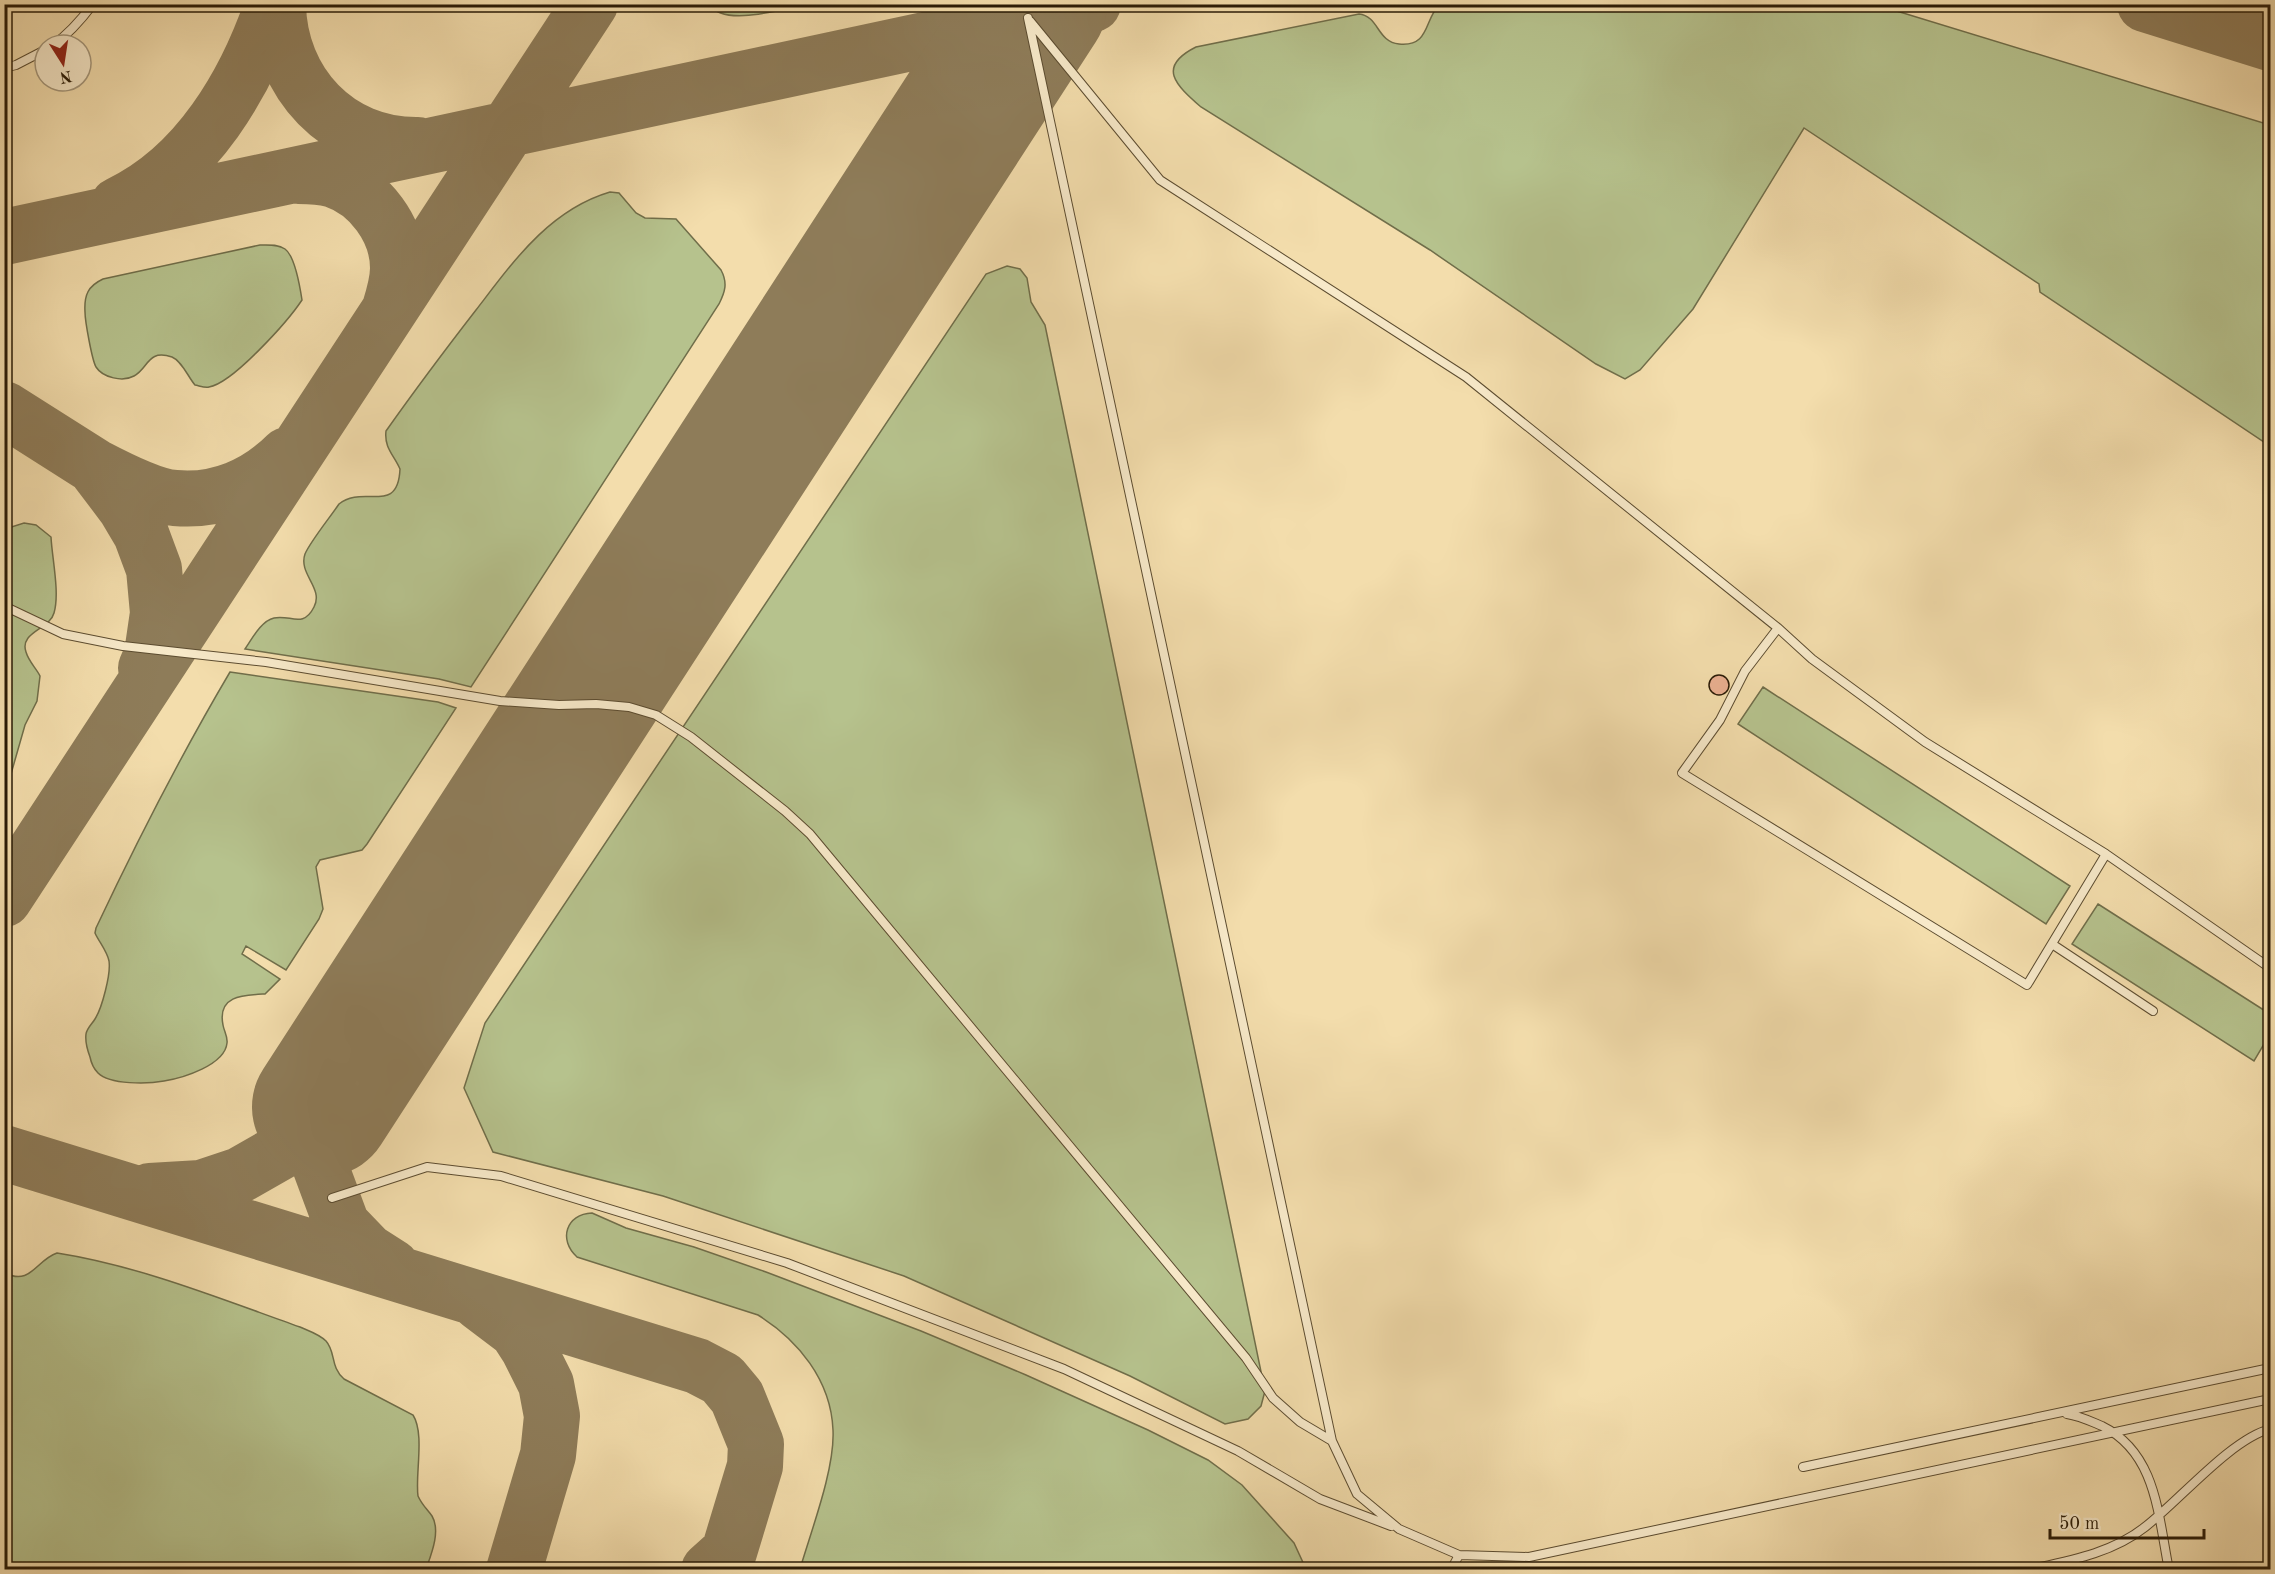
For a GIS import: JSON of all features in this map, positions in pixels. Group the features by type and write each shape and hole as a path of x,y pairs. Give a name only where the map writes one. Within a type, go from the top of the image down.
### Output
{"lane":[{"path":"68,33 93,4"},
{"path":"1399,1529 1357,1494 1332,1441 1028,18 1160,180 1466,377 1779,628 1812,659 1925,742 2106,854 2271,969"},
{"path":"4,68 33,56"},
{"path":"4,606 63,634 123,646 266,662 500,701 559,705 596,704 629,708 656,716 691,736 785,811 810,834 1246,1358 1273,1398 1300,1422 1332,1441"},
{"path":"1779,628 1745,671 1720,720 1682,773 2027,985 2106,854"},
{"path":"2052,944 2153,1011"},
{"path":"332,1198 427,1167 501,1176 787,1263 1064,1369 1238,1451 1320,1499 1459,1555 1529,1557 2271,1399"},
{"path":"1803,1467 2271,1368"},
{"path":"2058,1413 2077,1415 2115,1433 2134,1449 2147,1470 2169,1569"},
{"path":"2026,1569 2092,1555 2116,1546 2144,1528 2234,1449 2262,1431 2271,1429"},
{"path":"1451,1569 1459,1555"}],"green space":[{"path":"710,5 805,5 769,13 740,16 717,11"},
{"path":"1439,5 1877,5 2270,125 2270,446 2040,292 2039,284 1804,128 1693,309 1640,370 1625,379 1596,364 1430,250 1201,107 1178,84 1173,69 1184,54 1196,47 1359,14 1371,19 1386,39 1399,44 1409,44 1421,37"},
{"path":"610,192 619,193 636,213 645,218 676,219 721,270 725,283 724,291 719,304 471,687 439,679 245,649 257,631 269,620 280,617 301,619 310,614 314,607 316,594 305,568 305,554 339,504 348,499 378,497 393,491 398,483 400,469 388,447 386,431 504,274 534,240 569,211 588,200"},
{"path":"260,245 279,246 289,253 302,300 273,336 232,375 209,387 195,385 176,359 164,355 153,357 139,373 129,378 119,379 99,371 93,357 86,323 85,301 90,288 103,279"},
{"path":"1007,266 1020,269 1027,278 1031,302 1045,325 1265,1391 1261,1406 1248,1419 1225,1424 1130,1376 904,1276 663,1196 493,1152 464,1088 485,1023 986,274"},
{"path":"24,523 36,525 51,537 56,605 51,618 31,635 25,645 27,656 40,676 37,701 25,725 9,781 5,787 5,529"},
{"path":"230,672 438,702 456,708 362,850 320,860 316,867 323,909 286,970 246,946 242,954 280,979 265,994 241,996 228,1002 222,1015 227,1043 219,1058 202,1069 172,1079 139,1083 111,1080 95,1069 86,1043 88,1028 100,1007 109,974 108,957 95,933 96,928 160,798"},
{"path":"1763,687 2070,886 2046,924 1738,724"},
{"path":"2098,904 2270,1014 2270,1034 2254,1061 2072,944"},
{"path":"592,1213 626,1228 694,1247 766,1272 921,1331 1148,1430 1208,1460 1242,1485 1294,1543 1306,1569 800,1569 816,1519 833,1446 831,1412 819,1378 799,1349 773,1325 758,1315 577,1257 568,1243 568,1229 576,1218"},
{"path":"57,1253 150,1275 314,1333 329,1345 337,1370 344,1379 413,1415 417,1423 419,1443 418,1496 432,1516 436,1529 426,1569 5,1569 5,1273 14,1276 27,1274"}],"building":[{"path":"1719,675 1726,678 1729,685 1726,692 1719,695 1712,692 1709,685 1712,678"}],"taxiway":[{"path":"118,205 146,189 172,169 215,121 249,64 273,4"},
{"path":"278,4 281,33 289,60 302,84 318,104 339,122 363,134 389,142 418,145"},
{"path":"4,899 590,4"},
{"path":"4,237 1093,4"},
{"path":"2145,4 2270,43"},
{"path":"298,176 325,178 347,186 359,193 379,214 393,240 397,254 397,278 390,308"},
{"path":"4,409 94,466 125,507 141,534 154,569 158,613 152,654 146,668"},
{"path":"94,466 155,494 191,499 221,494 250,483 287,455"},
{"path":"322,1107 317,1136 319,1163 342,1225 367,1251 392,1267"},
{"path":"150,1191 201,1188 240,1175 284,1150 322,1107"},
{"path":"4,1153 697,1366 722,1379 737,1397 756,1444 755,1466 729,1552 709,1570"},
{"path":"480,1303 517,1331 528,1348 546,1384 552,1416 548,1455 514,1570"}],"runway":[{"path":"322,1107 1037,4"}]}
